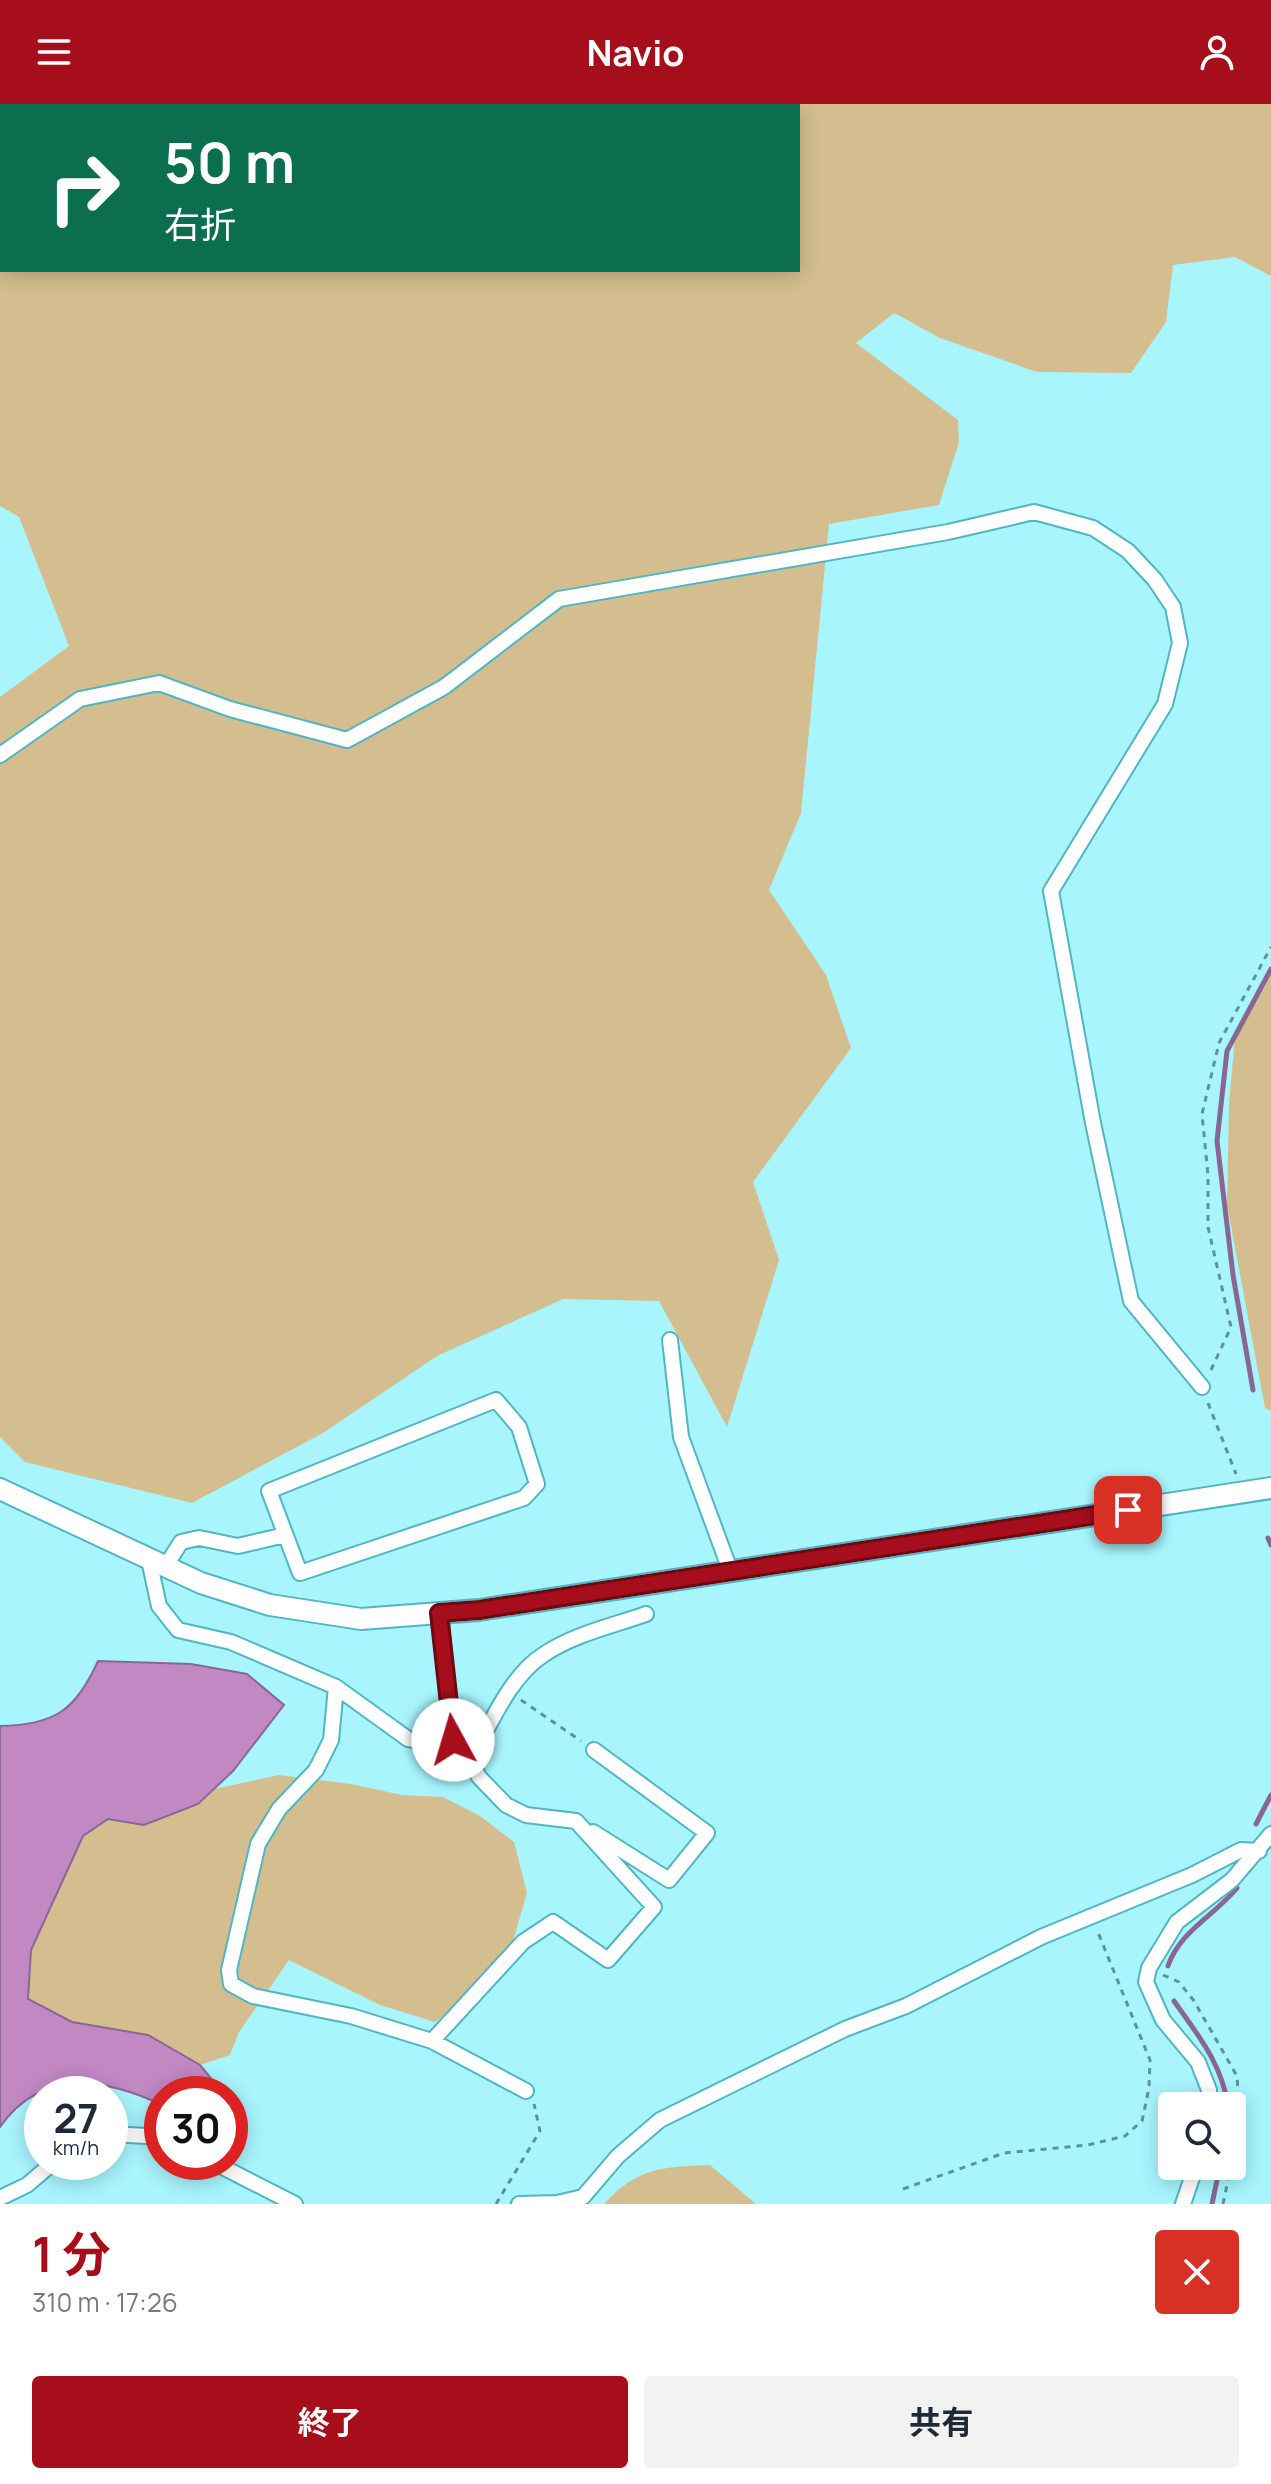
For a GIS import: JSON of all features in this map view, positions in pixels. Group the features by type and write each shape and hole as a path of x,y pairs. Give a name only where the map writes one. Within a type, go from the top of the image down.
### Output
{"street":[{"path":"0,755 80,699 159,683 230,709 347,740 444,687 559,599 948,532 1034,512 1093,528 1128,551 1155,580 1173,607 1180,643 1165,704 1051,891 1093,1123 1131,1301 1202,1387"},
{"path":"670,1340 681,1437 730,1570"},
{"path":"496,1400 519,1427 537,1484 524,1498 300,1573 285,1535 269,1491 496,1400"},
{"path":"0,1489 157,1564 270,1605 361,1619 479,1610 1271,1488"},
{"path":"157,1564 181,1542 199,1538 238,1546 285,1535"},
{"path":"157,1564 159,1606 178,1630 231,1642 336,1687 408,1739 432,1744 453,1740"},
{"path":"439,1613 453,1740 470,1760 479,1777 506,1805 526,1815 576,1821 669,1880 707,1833 594,1750"},
{"path":"470,1760 509,1693 540,1656 569,1640 646,1614"},
{"path":"336,1687 331,1740 316,1770 279,1809 258,1844 229,1970 231,1984 253,1996 351,2016 432,2041 526,2091"},
{"path":"432,2041 523,1942 553,1922 608,1960 654,1907 576,1821"},
{"path":"1209,2092 1198,2062 1163,2020 1146,1982 1149,1968 1177,1922 1232,1880 1271,1834"},
{"path":"519,2204 557,2203 583,2197 618,2156 660,2120 1090,1916 1192,1875 1241,1850 1259,1851"},
{"path":"0,2198 33,2180"},
{"path":"248,2180 295,2204"},
{"path":"1183,2204 1191,2180"}],"path":[{"path":"1243,1492 1202,1387 1231,1327 1208,1227 1208,1175 1202,1114 1219,1043 1271,947"},
{"path":"509,1693 594,1750"},
{"path":"903,2189 1004,2153 1088,2145 1125,2136 1142,2121 1149,2088 1150,2060 1090,1916"},
{"path":"496,2204 540,2131 536,2106 526,2091"},
{"path":"1223,2204 1228,2180"}],"shaded area":[{"path":"800,104 1271,104 1271,276 1235,257 1173,265 1166,322 1131,373 1037,372 940,338 894,313 856,343 958,420 959,442 939,505 829,524 801,813 769,890 826,975 851,1048 753,1182 779,1260 727,1427 659,1301 563,1299 437,1356 323,1433 192,1503 25,1462 0,1437 0,697 69,646 19,517 0,506 0,272 800,272"},
{"path":"1271,966 1271,1411 1265,1408 1227,1205 1229,1103 1235,1037"},
{"path":"98,1661 191,1664 247,1674 284,1705 233,1771 198,1804 144,1825 108,1819 83,1836 31,1950 28,1999 72,2022 148,2035 200,2065 209,2076 144,2076 144,2098 128,2092 128,2076 24,2076 24,2103 0,2127 0,1726 35,1722 61,1712 72,1703"},
{"path":"279,1775 351,1784 402,1795 443,1797 480,1816 514,1842 527,1893 513,1941 486,1986 435,2022 380,2005 289,1960 239,2032 230,2055 200,2065 148,2035 72,2022 28,1999 31,1951 83,1836 108,1819 144,1825 198,1804 214,1789"},
{"path":"710,2165 756,2204 604,2204 628,2183 652,2171"}],"waterway":[{"path":"1253,1390 1233,1275 1217,1141 1227,1051 1271,969"},
{"path":"1268,1538 1271,1545"},
{"path":"1256,1824 1271,1795"},
{"path":"1168,1966 1189,1933 1237,1888"},
{"path":"1174,2001 1215,2063 1225,2092"},
{"path":"1212,2204 1217,2180"}],"route":[{"path":"453,1740 439,1613 479,1610 1128,1510"}]}
